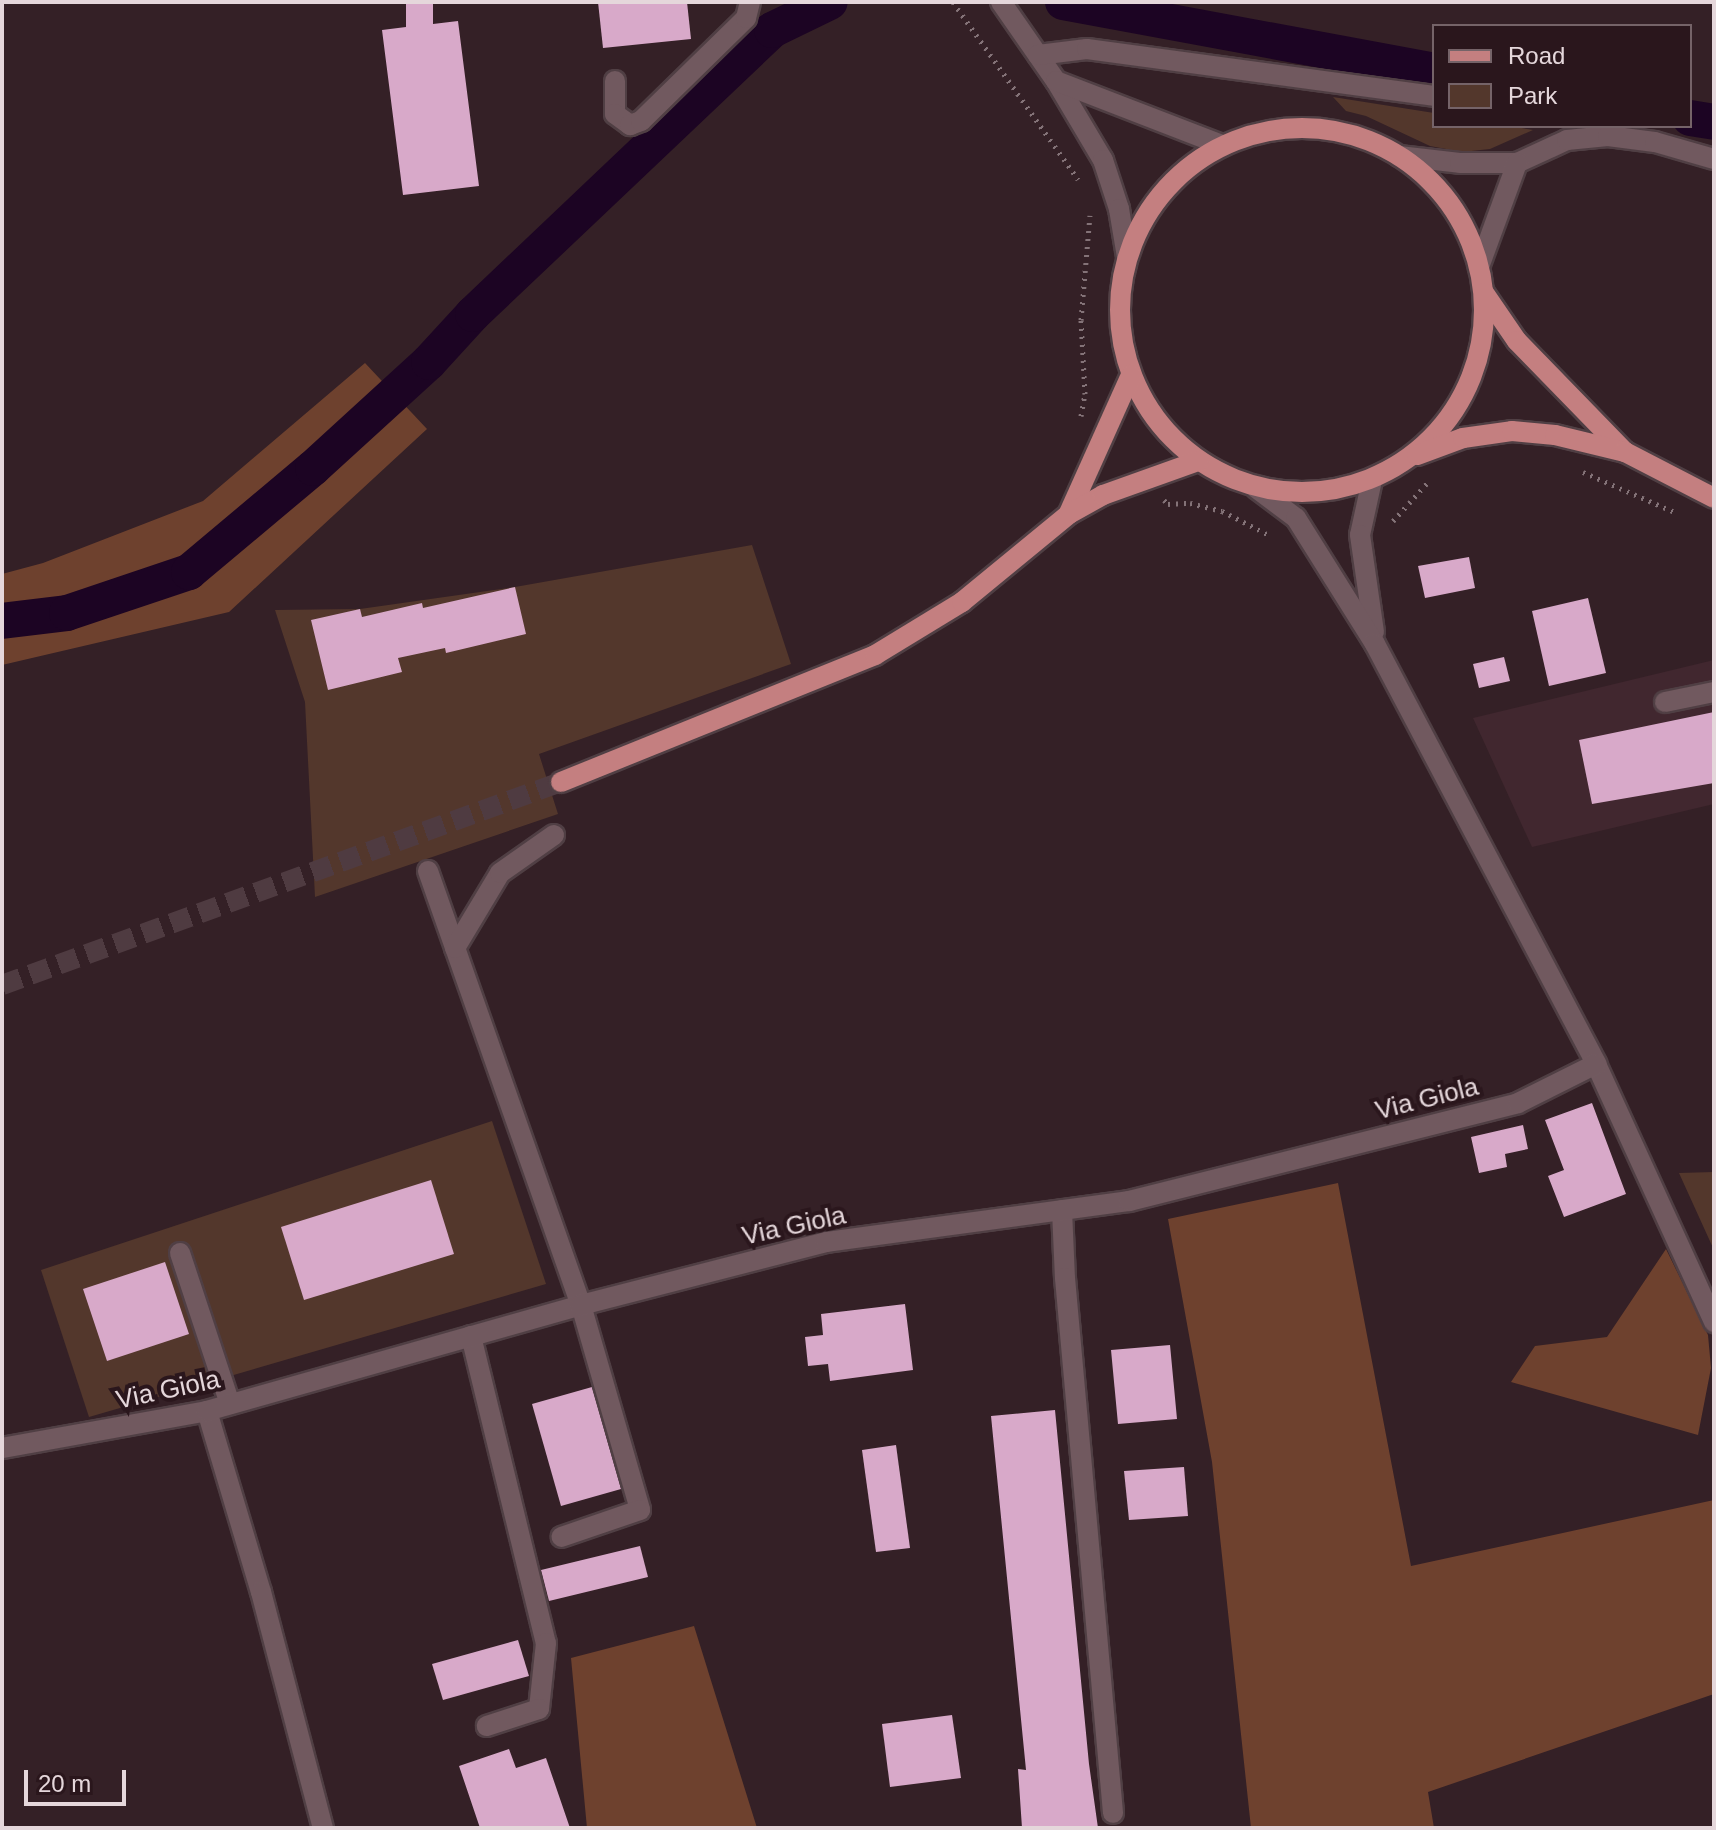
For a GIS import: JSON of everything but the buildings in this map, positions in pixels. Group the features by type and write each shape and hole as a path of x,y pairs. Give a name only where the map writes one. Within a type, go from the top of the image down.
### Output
{"main road":[{"path":"1410,458 1453,413 1479,356 1484,293 1479,267 1462,223 1435,186 1399,156 1357,136 1312,128 1266,131 1222,145 1181,173 1156,202 1127,257 1119,296 1121,336 1131,375 1158,423 1198,461 1256,488 1315,493 1372,480 1410,458 1463,438 1512,431 1555,435 1625,452 1714,498"},
{"path":"1484,293 1517,341 1625,452"},
{"path":"1069,514 1131,375"},
{"path":"561,782 875,655 962,602 1069,514 1103,495 1198,461"}],"street":[{"path":"615,81 615,114 630,125 641,121 746,18 750,2"},
{"path":"1001,2 1056,81 1103,160 1119,209 1127,257"},
{"path":"1038,55 1087,49 1432,96"},
{"path":"1056,81 1222,145"},
{"path":"1590,128 1608,136"},
{"path":"1399,156 1460,163 1517,163 1567,140 1608,136 1655,142 1714,159"},
{"path":"1479,267 1517,163"},
{"path":"1372,480 1360,535 1375,644"},
{"path":"1256,488 1296,518 1375,644 1596,1064 1704,1278 1714,1322"},
{"path":"1665,702 1714,692"},
{"path":"455,948 500,873 554,835"},
{"path":"428,871 581,1305 640,1510 561,1537"},
{"name":"Via Giola","path":"2,1448 207,1411 581,1305 826,1242 1129,1201 1518,1103 1596,1064"},
{"path":"1062,1210 1065,1278 1113,1813"},
{"path":"180,1253 230,1404"},
{"path":"471,1336 546,1643 539,1709 487,1726"},
{"path":"207,1411 261,1592 323,1828"}],"path":[{"path":"953,2 1080,181"},
{"path":"1087,206 1091,218 1081,320 1085,394 1081,416 1087,421"},
{"path":"1571,469 1686,517"},
{"path":"1388,528 1414,494 1433,478"},
{"path":"1168,504 1190,503 1222,511 1271,537"}],"shaded area":[{"path":"365,363 427,429 229,612 2,665 2,574 43,563 203,501"},
{"path":"1714,660 1714,804 1532,847 1473,718"},
{"path":"1338,1183 1411,1566 1714,1500 1714,1694 1428,1792 1434,1828 1251,1828 1212,1462 1168,1219"},
{"path":"1666,1249 1708,1335 1711,1368 1698,1435 1511,1382 1535,1346 1607,1337"},
{"path":"694,1626 757,1828 587,1828 571,1658"}],"green space":[{"path":"1333,97 1432,113 1432,128 1533,130 1490,149 1462,152 1430,146 1366,116 1346,111"},
{"path":"752,545 791,664 539,754 558,814 315,897 305,702 275,610 360,609 515,587"},
{"path":"492,1121 546,1284 89,1417 41,1270"},
{"path":"1714,1172 1714,1250 1679,1173"}],"waterway":[{"path":"2,621 67,613 189,572 313,468 429,362 473,314 772,30 830,2"},
{"path":"1063,2 1432,71"},
{"path":"1692,118 1714,122"}],"tunnel":[{"path":"2,985 561,782"}]}
